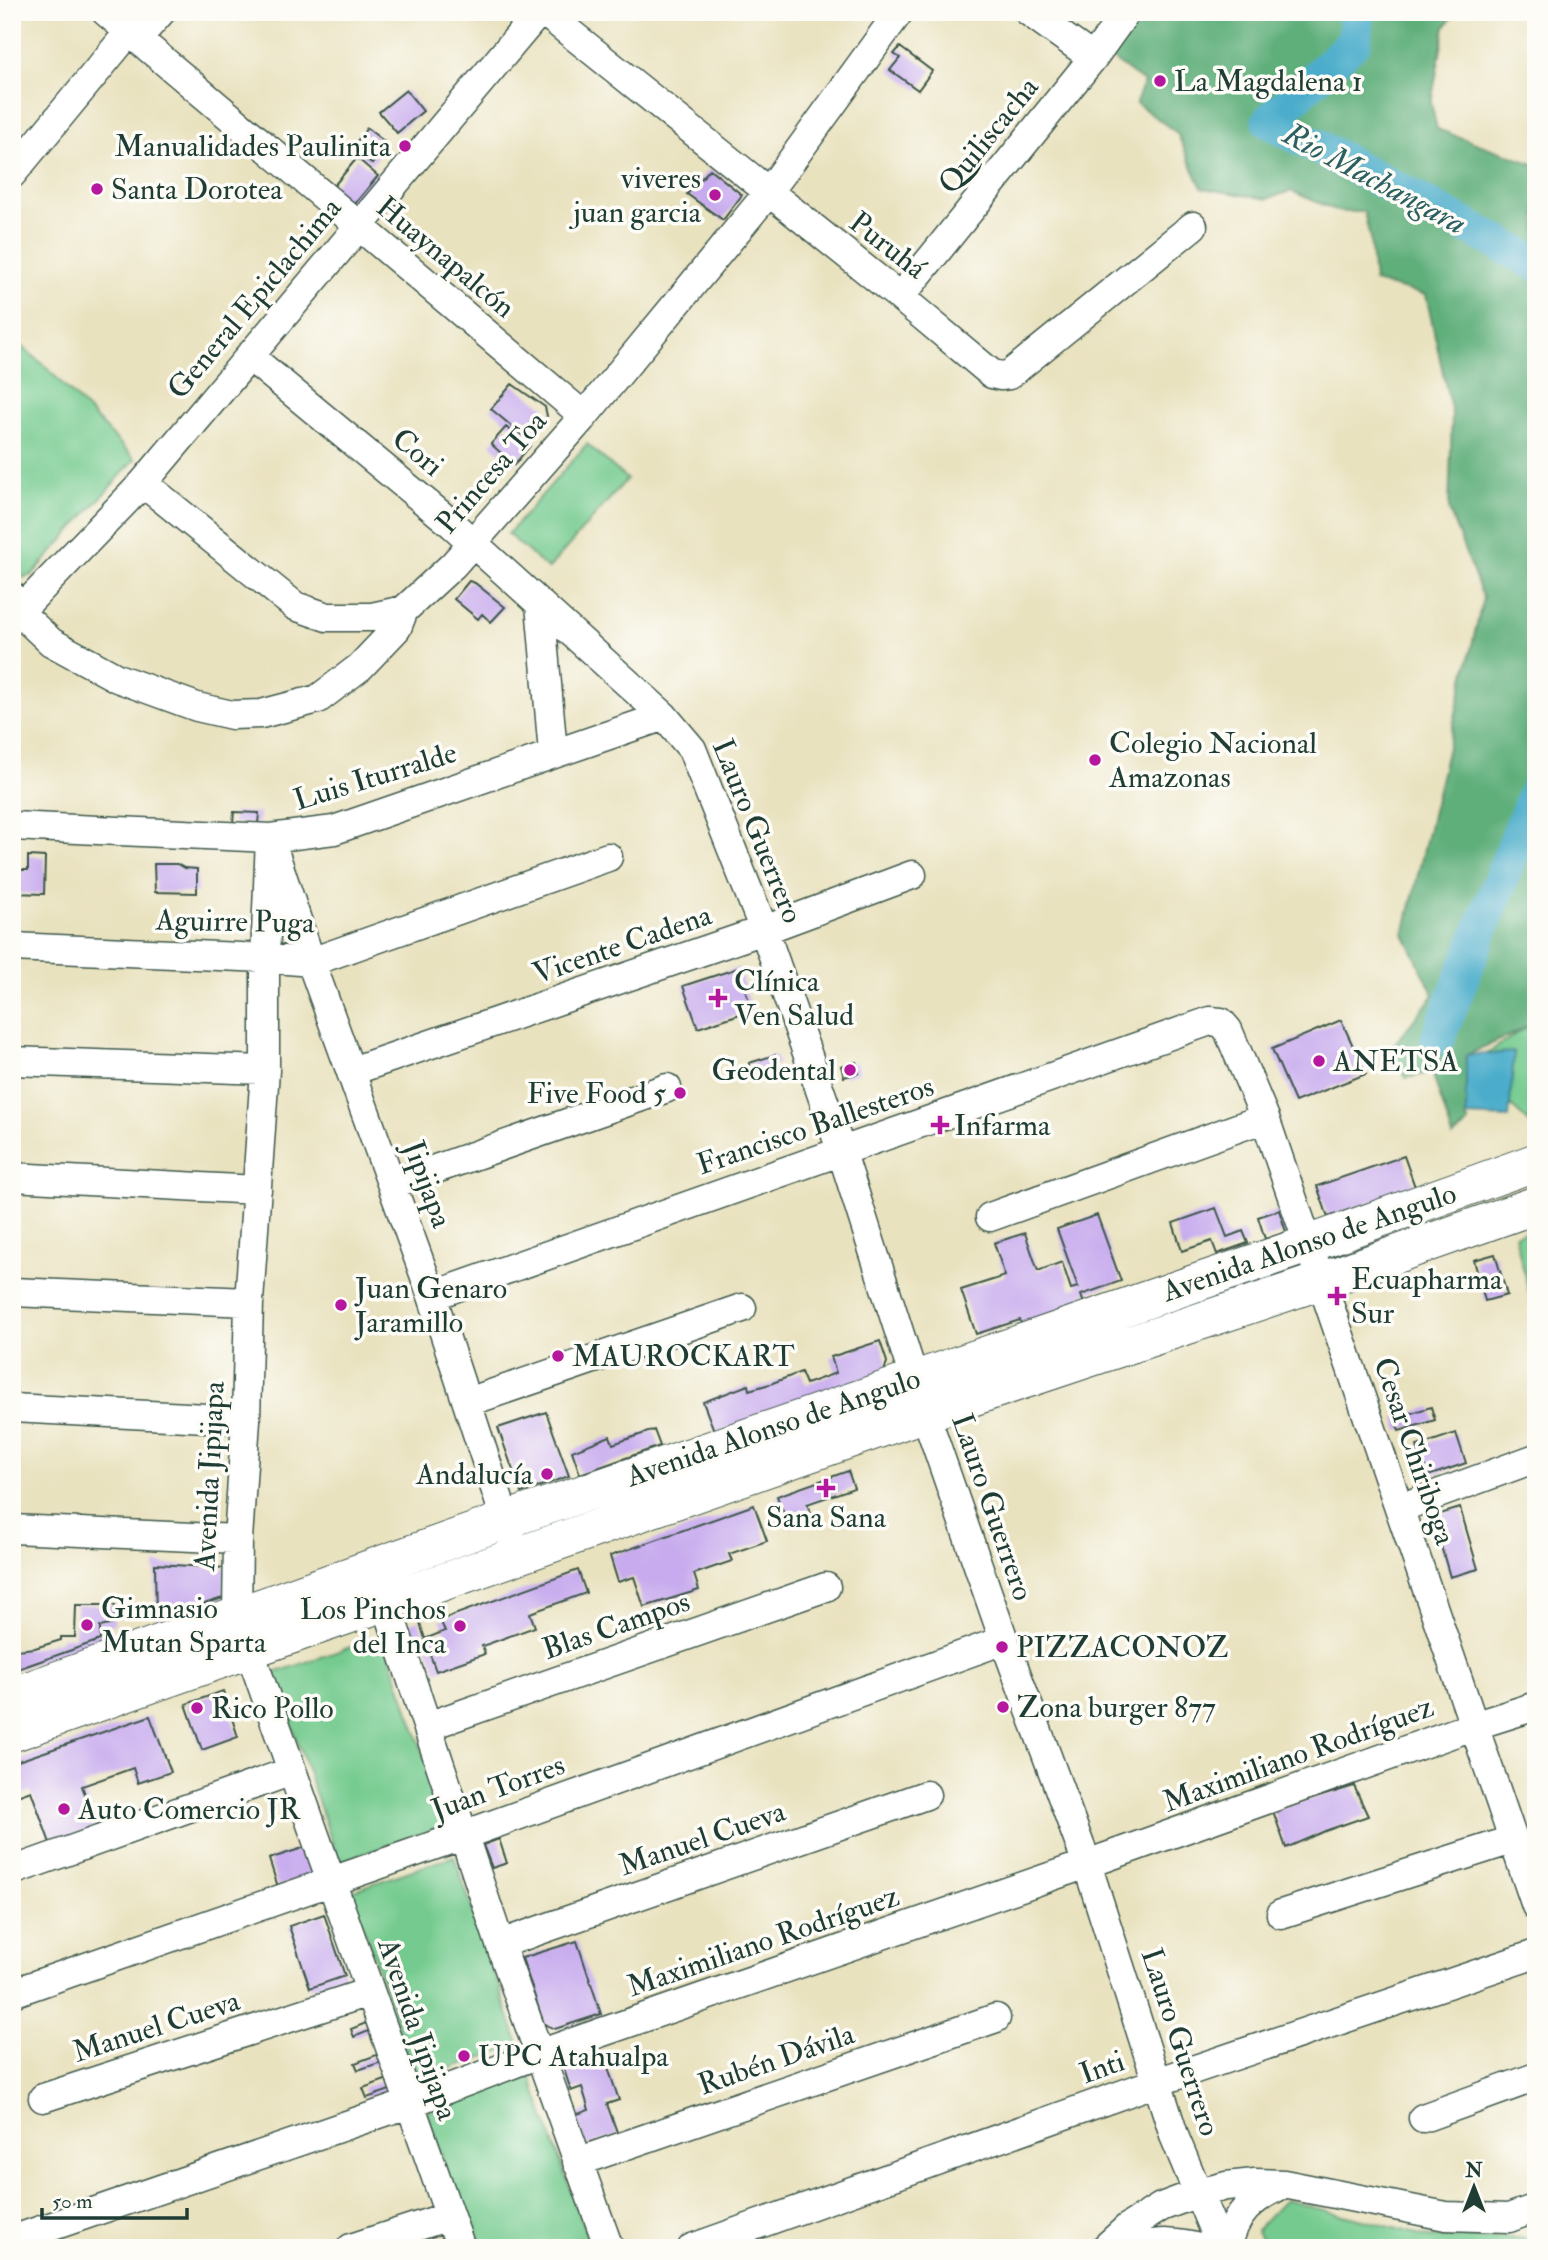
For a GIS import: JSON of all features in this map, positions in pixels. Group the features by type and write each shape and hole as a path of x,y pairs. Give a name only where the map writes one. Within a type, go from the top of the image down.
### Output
{"main road":[{"name":"Avenida Alonso de Angulo","path":"12,1696 506,1520 1309,1244 1536,1162"},
{"name":"Avenida Alonso de Angulo","path":"12,1733 925,1413 1321,1281 1520,1211"}],"street":[{"name":"Huaynapalcón","path":"106,12 584,416"},
{"path":"12,174 133,36 161,12"},
{"name":"General Epiclachima","path":"15,609 143,482 539,12"},
{"name":"Puruhá","path":"544,12 901,297 992,374 1009,374 1193,226"},
{"name":"Princesa Toa","path":"15,609 51,642 117,678 197,707 232,715 261,714 318,699 360,667 397,628 404,610 453,565 584,416 768,193 899,12"},
{"path":"1029,12 1093,58"},
{"name":"Quiliscacha","path":"901,297 1093,58 1126,12"},
{"name":"Cori","path":"249,356 473,542 664,716"},
{"path":"143,482 295,606 327,617 372,617 404,610"},
{"path":"540,604 553,753"},
{"name":"Luis Iturralde","path":"12,827 270,838 334,830 664,716"},
{"name":"Lauro Guerrero","path":"664,716 692,749 764,930 841,1150 925,1413 1004,1640 1087,1864 1175,2137 1221,2248"},
{"name":"Avenida Jipijapa","path":"270,838 265,958 265,1070 249,1302 237,1615 461,2248"},
{"name":"Jipijapa","path":"270,838 311,962 432,1296 517,1555"},
{"name":"Aguirre Puga","path":"12,947 311,962 608,857"},
{"name":"Vicente Cadena","path":"352,1072 764,930 912,875"},
{"name":"Francisco Ballesteros","path":"432,1296 1210,1021 1221,1022"},
{"name":"Cesar Chiriboga","path":"1221,1022 1228,1030 1265,1118 1536,1906"},
{"path":"12,1061 265,1070"},
{"path":"393,1184 667,1088"},
{"path":"990,1217 1265,1118"},
{"path":"12,1177 257,1190"},
{"path":"12,1292 249,1302"},
{"path":"468,1402 742,1308"},
{"path":"12,1408 246,1420"},
{"path":"1400,1508 1536,1458"},
{"path":"12,1529 238,1539"},
{"name":"Blas Campos","path":"428,1726 826,1587"},
{"path":"385,1601 500,1944 609,2248"},
{"name":"Juan Torres","path":"12,1993 464,1835 1004,1640"},
{"name":"Maximiliano Rodríguez","path":"12,2240 408,2104 539,2054 1536,1706"},
{"path":"12,1871 292,1771"},
{"name":"Manuel Cueva","path":"500,1944 926,1795"},
{"path":"1282,1914 1512,1840"},
{"name":"Inti","path":"692,2248 1157,2082 1536,1954"},
{"name":"Manuel Cueva","path":"43,2098 369,1993"},
{"name":"Rubén Dávila","path":"577,2162 996,2018"},
{"path":"1423,2118 1536,2077"},
{"path":"1105,2248 1127,2228 1161,2207 1198,2193 1255,2183 1284,2184 1446,2216 1509,2218 1536,2208"},
{"path":"1228,2248 1230,2235 1242,2213 1260,2195 1284,2184"},
{"path":"351,2248 449,2216"},
{"path":"1136,2248 1153,2243 1176,2242 1199,2248"}],"green space":[{"path":"1138,12 1456,12 1445,27 1431,103 1437,129 1536,165 1536,1021 1467,1055 1466,1116 1469,1123 1453,1137 1432,1072 1406,1078 1390,1049 1434,995 1404,934 1483,598 1449,510 1452,414 1426,295 1374,282 1370,238 1364,212 1340,212 1291,191 1267,199 1202,188 1177,133 1136,103 1144,82 1108,56"},
{"path":"12,338 46,367 135,459 32,575 21,578 12,570"},
{"path":"587,444 627,479 548,569 508,534"},
{"path":"1536,1021 1536,1129 1468,1066"},
{"path":"1536,1228 1536,1322 1515,1235"},
{"path":"383,1636 448,1825 339,1862 274,1673"},
{"path":"454,1856 519,2045 416,2080 351,1891"},
{"path":"530,2075 591,2248 474,2248 426,2111"},
{"path":"1285,2200 1433,2238 1536,2236 1536,2248 1268,2248 1256,2230"}],"water":[{"path":"1514,1052 1509,1118 1466,1116 1466,1055"}],"building":[{"path":"900,47 932,71 918,90 890,70 900,58 894,54"},
{"path":"406,90 423,111 397,133 379,112"},
{"path":"367,128 387,144 372,164 351,149"},
{"path":"357,158 378,176 353,206 332,188"},
{"name":"viveres juan garcia","path":"710,169 742,195 723,220 687,194"},
{"path":"512,384 545,407 547,416 528,440 491,409"},
{"path":"506,427 530,446 514,465 491,444"},
{"path":"469,581 505,607 491,622 482,614 478,619 454,599"},
{"path":"234,812 259,813 258,824 233,823"},
{"path":"28,856 45,857 44,894 12,893 12,870 28,870"},
{"path":"154,864 177,864 184,868 197,869 197,893 155,892"},
{"name":"Clínica Ven Salud","path":"738,968 752,1010 698,1028 683,986"},
{"name":"ANETSA","path":"1341,1020 1366,1074 1295,1102 1272,1049"},
{"path":"775,1055 778,1064 752,1073 749,1063"},
{"name":"Geodental","path":"856,1062 859,1073 844,1077 841,1066"},
{"path":"1404,1156 1415,1187 1328,1217 1317,1186"},
{"path":"1216,1208 1227,1237 1243,1231 1248,1243 1217,1254 1212,1241 1182,1251 1173,1223"},
{"path":"1279,1210 1286,1232 1265,1239 1258,1217"},
{"path":"1097,1215 1121,1281 1081,1295 1084,1304 1022,1326 1020,1320 976,1334 961,1290 1005,1276 994,1243 1025,1233 1038,1271 1062,1262 1071,1289 1078,1287 1057,1229"},
{"path":"1495,1254 1507,1295 1485,1301 1474,1260"},
{"path":"880,1341 887,1362 884,1372 715,1433 703,1402 748,1385 749,1390 801,1372 806,1384 836,1373 831,1357"},
{"path":"1431,1407 1435,1420 1399,1431 1395,1418"},
{"path":"546,1412 569,1476 521,1493 498,1428"},
{"path":"654,1430 660,1446 580,1474 572,1451 610,1436 613,1444"},
{"path":"1456,1433 1466,1463 1428,1476 1417,1446"},
{"path":"848,1471 854,1488 807,1504 813,1519 789,1527 777,1496"},
{"path":"754,1505 767,1541 729,1554 732,1561 694,1574 699,1590 644,1607 634,1577 618,1582 610,1556"},
{"path":"1460,1508 1478,1569 1450,1577 1434,1522 1437,1515"},
{"path":"155,1564 226,1568 223,1598 156,1619"},
{"path":"578,1570 586,1593 530,1613 535,1627 482,1646 485,1654 436,1671 425,1641 413,1645 406,1624 419,1620 425,1639 445,1631 440,1620"},
{"path":"76,1605 115,1605 114,1624 100,1627 100,1640 12,1671 12,1653 17,1653 16,1650 35,1648 61,1640 61,1637 75,1637"},
{"path":"223,1691 238,1737 202,1750 186,1704"},
{"path":"150,1716 171,1772 138,1783 133,1768 82,1786 97,1827 50,1843 31,1791 17,1796 12,1785 12,1763"},
{"path":"1354,1786 1368,1816 1286,1848 1273,1811"},
{"path":"499,1839 507,1863 492,1868 483,1845"},
{"path":"309,1846 318,1874 278,1887 269,1859"},
{"path":"324,1914 345,1976 310,1988 289,1926"},
{"path":"577,1941 601,2014 555,2029 544,2024 522,1958"},
{"path":"366,2023 369,2031 354,2037 351,2029"},
{"path":"379,2054 382,2062 358,2070 355,2063"},
{"path":"593,2056 596,2065 606,2062 619,2100 607,2104 618,2135 586,2146 575,2115 589,2110 582,2087 571,2091 563,2066"},
{"path":"388,2079 390,2090 367,2098 363,2088"}],"waterway":[{"name":"Rio Machangara","path":"1357,12 1354,42 1269,121 1536,263"},
{"name":"Rio Machangara","path":"1438,1038 1536,791"}],"place":[{"name":"La Magdalena 1","path":"1160,81"},
{"name":"Manualidades Paulinita","path":"405,146"},
{"name":"Santa Dorotea","path":"97,189"},
{"name":"viveres juan garcia","path":"715,195"},
{"name":"Colegio Nacional Amazonas","path":"1095,760"},
{"name":"Clínica Ven Salud","path":"718,998"},
{"name":"ANETSA","path":"1319,1061"},
{"name":"Geodental","path":"850,1070"},
{"name":"Five Food 5","path":"680,1093"},
{"name":"Infarma","path":"940,1125"},
{"name":"Ecuapharma Sur","path":"1337,1296"},
{"name":"Juan Genaro Jaramillo","path":"341,1305"},
{"name":"MAUROCKART","path":"558,1356"},
{"name":"Andalucía","path":"547,1474"},
{"name":"Sana Sana","path":"826,1488"},
{"name":"Gimnasio Mutan Sparta","path":"87,1625"},
{"name":"Los Pinchos del Inca","path":"460,1626"},
{"name":"PIZZACONOZ","path":"1002,1647"},
{"name":"Zona burger 877","path":"1003,1707"},
{"name":"Rico Pollo","path":"197,1708"},
{"name":"Auto Comercio JR","path":"64,1809"},
{"name":"UPC Atahualpa","path":"464,2056"}]}
